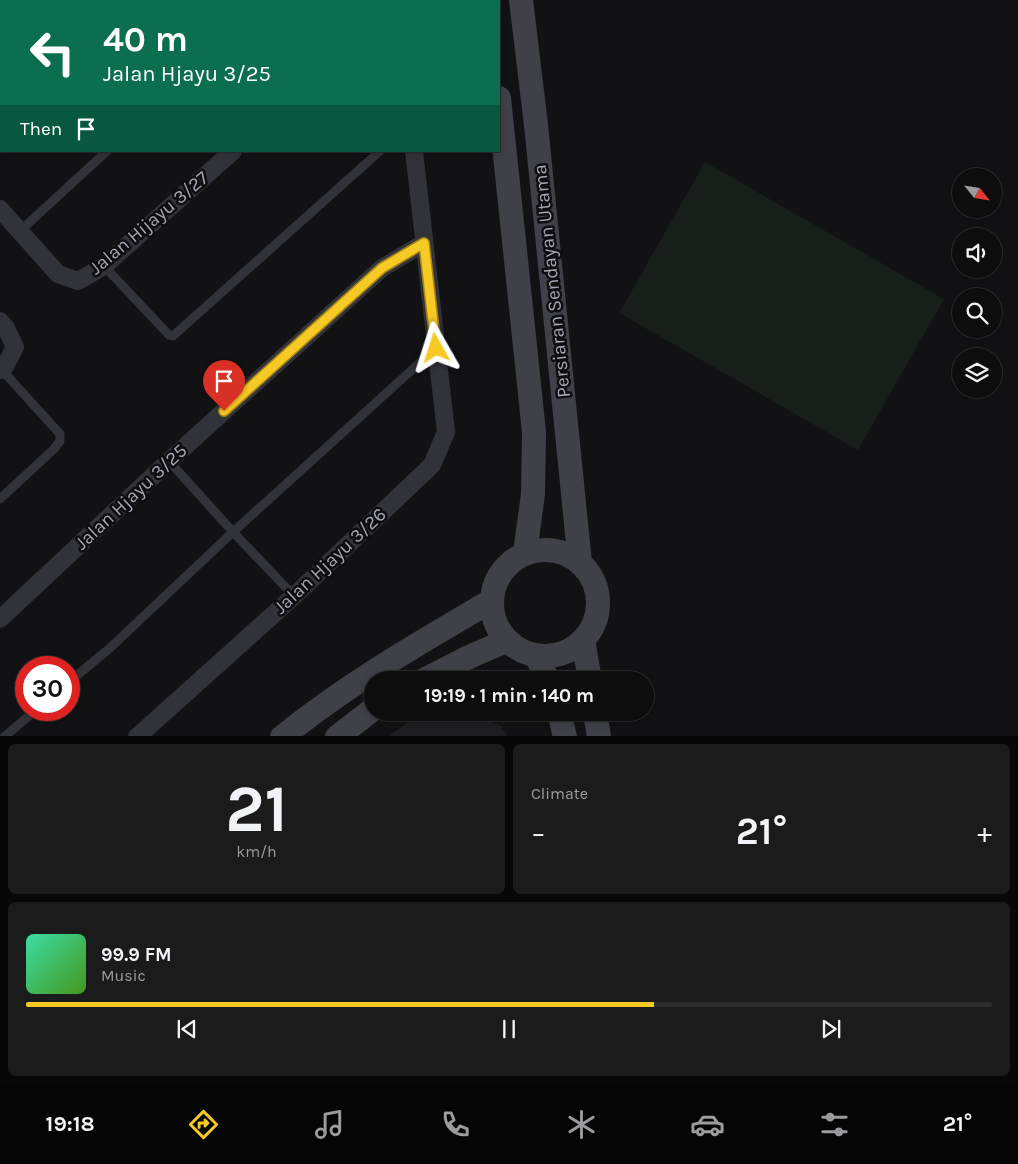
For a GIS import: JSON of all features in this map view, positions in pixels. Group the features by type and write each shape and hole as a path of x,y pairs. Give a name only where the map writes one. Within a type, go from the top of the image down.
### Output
{"main road":[{"name":"Persiaran Sendayan Utama","path":"521,0 536,125 580,562"},
{"name":"Persiaran Sendayan Utama","path":"500,108 534,432 533,494 525,553"},
{"path":"539,550 554,550 568,554 580,562 591,576 598,592 598,609 593,626 583,640 570,651 554,656 537,656 520,651 506,641 498,629 492,615 491,601 494,586 501,572 512,561 525,553 539,550"},
{"path":"282,736 393,658 491,601"},
{"path":"583,640 588,671"},
{"path":"442,671 506,641"},
{"path":"537,656 544,671"},
{"path":"338,736 364,716"},
{"path":"561,721 565,736"},
{"path":"596,721 599,736"}],"street":[{"name":"Jalan Hijayu 3/27","path":"0,209 58,274 78,281 104,266 232,152"},
{"name":"Jalan Hjayu 3/26","path":"137,736 294,596 432,465 446,432 414,152"},
{"name":"Jalan Hjayu 3/25","path":"0,620 169,462 382,268 424,243"},
{"path":"0,321 6,328 15,347 5,366 1,369"}],"lane":[{"path":"20,231 106,152"},
{"path":"104,266 169,335 173,336 379,152"},
{"path":"80,673 110,648 233,532 436,348"},
{"path":"0,499 54,449 60,441 60,434 1,369"},
{"path":"169,462 294,596"},
{"path":"4,736 22,721"}],"shaded area":[{"path":"705,162 944,299 858,450 619,313"},
{"path":"410,721 486,721 500,725 508,736 389,736"}],"route":[{"path":"224,411 382,268 424,243 436,348"}]}
